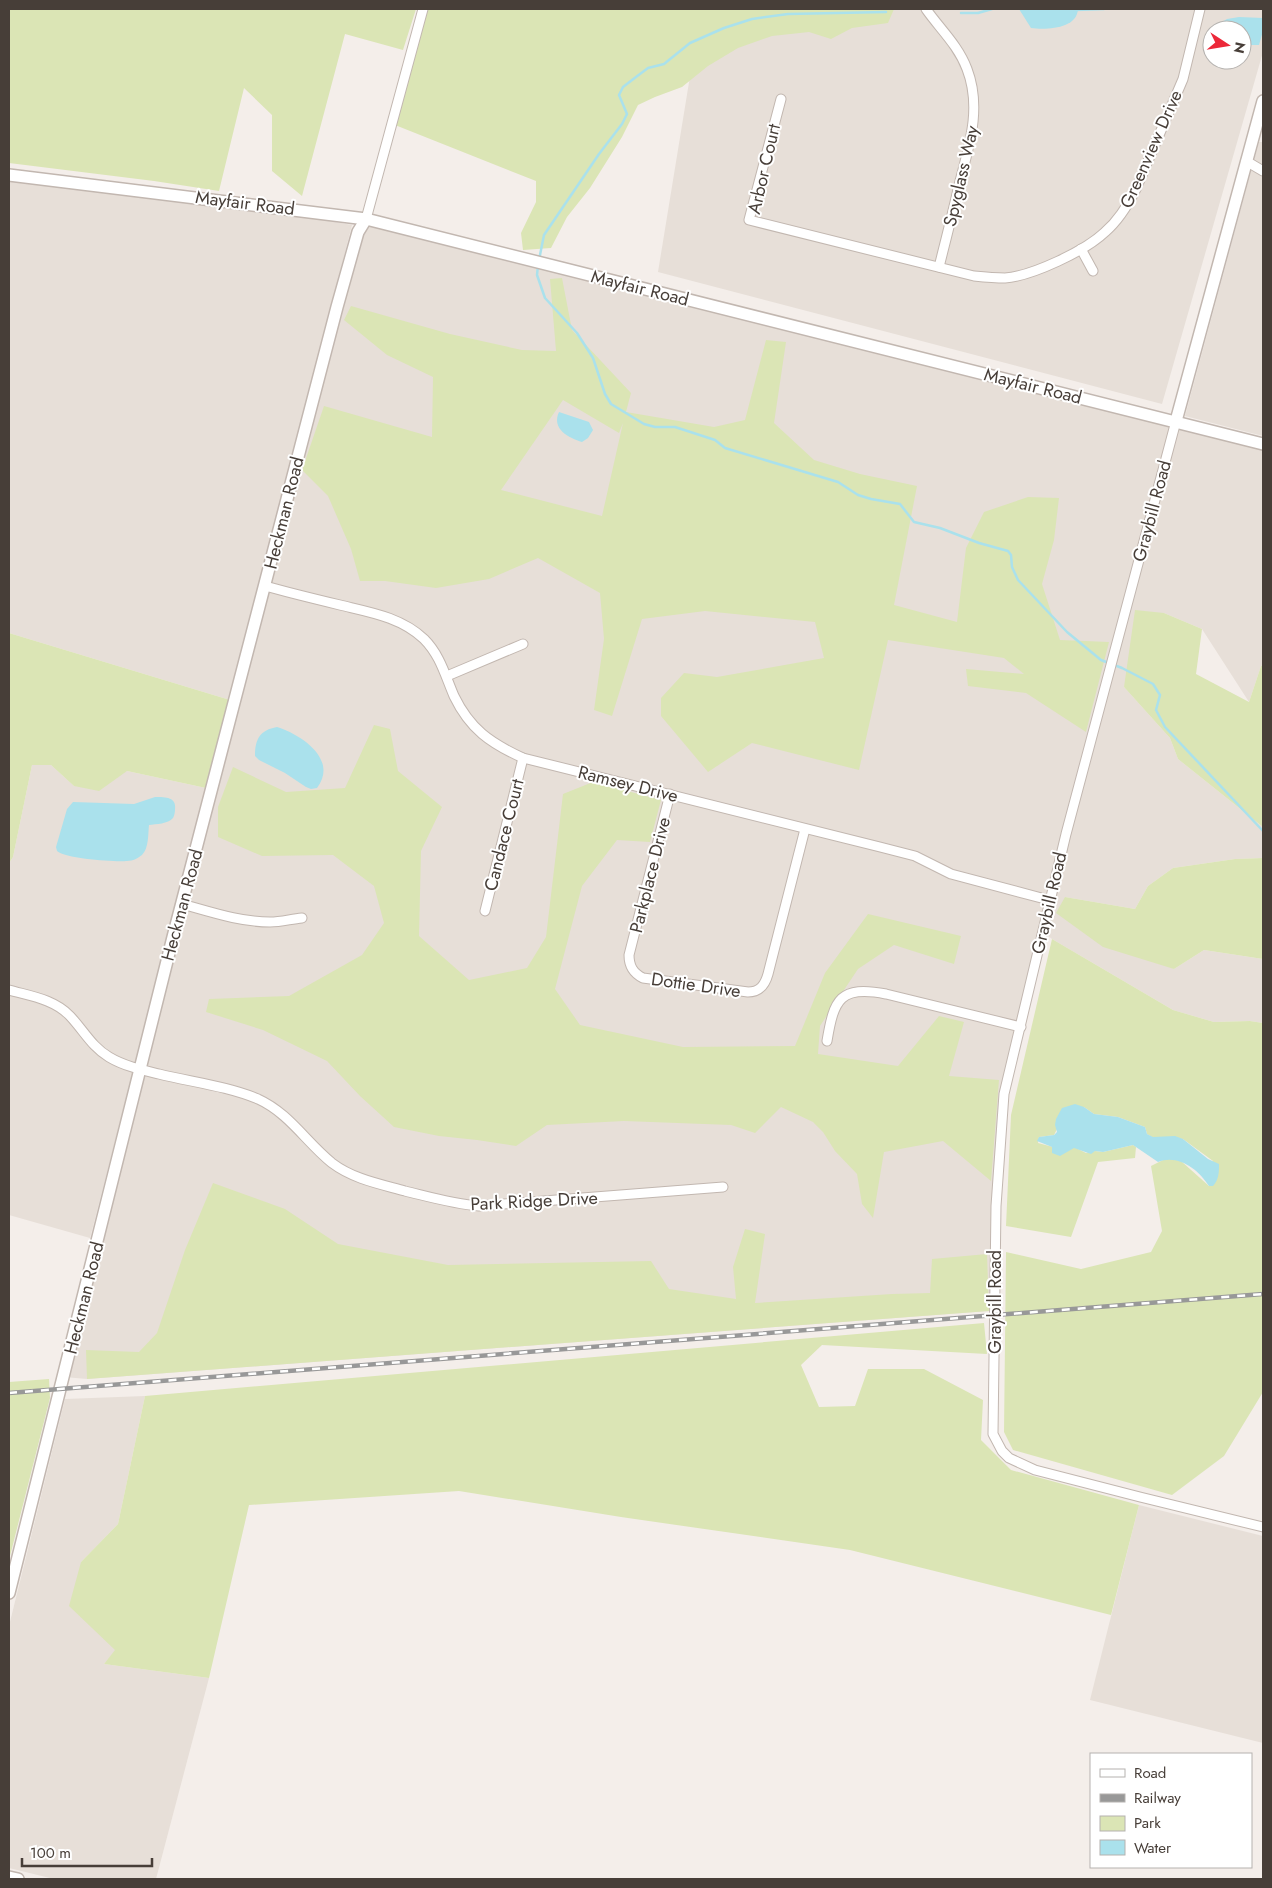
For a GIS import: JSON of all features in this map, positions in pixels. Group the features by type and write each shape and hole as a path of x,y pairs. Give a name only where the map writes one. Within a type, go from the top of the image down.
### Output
{"street":[{"path":"366,219 423,9"},
{"name":"Spyglass Way","path":"926,9 961,56 972,84 974,98 973,131 939,267"},
{"name":"Greenview Drive","path":"798,232 974,276 1005,278 1034,271 1081,249 1100,237 1119,218 1136,189 1182,79 1200,9"},
{"name":"Arbor Court","path":"781,99 749,220 798,232"},
{"name":"Graybill Road","path":"1263,101 1049,900 1004,1094 996,1206 993,1434 997,1444 1009,1458 1035,1470 1263,1527"},
{"path":"1246,162 1263,171"},
{"name":"Mayfair Road","path":"9,175 366,219 1263,444"},
{"name":"Heckman Road","path":"9,1593 182,904 337,307 358,232 366,219"},
{"path":"1081,249 1093,271"},
{"name":"Ramsey Drive","path":"265,586 396,620 409,627 427,643 440,661 465,715 474,726 499,747 523,758 915,856 951,874 1049,900"},
{"path":"446,676 523,644"},
{"name":"Candace Court","path":"485,911 523,758"},
{"name":"Parkplace Drive","path":"629,955 670,794"},
{"name":"Dottie Drive","path":"629,955 629,963 637,974 643,978 752,992 762,987 768,974 805,829"},
{"path":"182,904 236,919 253,921 271,922 302,918"},
{"name":"Park Ridge Drive","path":"9,990 40,998 61,1008 97,1048 120,1063 140,1070 242,1093 259,1100 287,1117 322,1154 347,1172 371,1182 464,1205 479,1206 723,1187"},
{"path":"827,1041 836,1004 841,998 853,991 871,991 886,994 1021,1027"},
{"path":"9,1877 18,1879"}],"shaded area":[{"path":"701,9 1263,9 1263,52 1162,404 658,272"},
{"path":"1259,142 1263,142 1263,436 1185,416"},
{"path":"9,179 268,210 352,225 230,700 9,633"},
{"path":"366,219 1263,444 1263,665 1261,666 1249,702 1202,629 1164,613 1124,687 1170,738 1178,759 1263,827 1263,858 1235,859 1173,868 1148,886 1135,909 1065,897 1174,969 1204,950 1263,959 1263,1023 1250,1021 1214,1022 1173,1010 1052,939 1042,931 1004,1094 995,1307 989,1311 87,1379 64,1377"},
{"path":"32,765 51,765 74,786 127,771 206,788 90,1238 9,1215 9,863 13,857"},
{"path":"145,1396 118,1524 81,1562 116,1650 104,1664 209,1678 156,1879 54,1879 9,1868 9,1626 65,1399"},
{"path":"1139,1505 1263,1536 1263,1743 1090,1700"}],"green space":[{"path":"9,9 416,9 403,50 345,34 302,196 272,171 272,115 244,88 219,191 9,163"},
{"path":"427,9 894,9 888,23 852,28 831,39 809,32 772,36 738,48 708,66 682,87 638,105 622,137 590,188 567,217 551,248 523,250 521,233 536,202 536,181 395,125"},
{"path":"562,278 572,330 631,393 626,412 714,427 745,420 766,340 786,342 774,423 814,460 860,474 917,486 894,605 957,622 966,548 984,512 1028,497 1059,498 1054,540 1042,584 1060,640 1109,642 1086,732 1026,693 968,686 966,669 1024,674 1004,658 888,640 859,770 752,743 708,772 661,716 661,698 684,673 717,677 824,658 815,622 705,611 642,619 612,716 594,710 604,639 600,593 538,558 489,579 436,588 385,581 360,581 351,549 328,496 302,470 324,406 432,437 433,377 387,355 344,320 351,306 450,334 522,350 556,351 550,279","holes":["563,400 619,433 623,423 602,516 501,490"]},
{"path":"1135,610 1164,613 1202,629 1196,674 1249,702 1261,666 1263,665 1263,827 1178,759 1170,738 1124,687"},
{"path":"9,633 230,700 206,788 127,771 99,791 74,786 51,765 32,765 13,857 9,863"},
{"path":"374,725 390,729 398,771 442,807 421,851 419,936 469,980 527,968 546,937 563,794 593,782 661,800 650,842 617,840 582,886 555,989 580,1025 683,1047 795,1046 825,973 868,914 961,936 954,964 894,945 858,969 820,1026 818,1054 898,1066 939,1016 964,1022 949,1076 999,1080 991,1181 943,1141 884,1152 873,1218 862,1204 857,1174 835,1151 823,1132 813,1122 781,1107 755,1133 731,1125 624,1121 547,1125 516,1146 439,1136 394,1127 360,1096 327,1061 263,1030 206,1012 209,999 289,996 362,955 384,923 374,886 333,855 262,856 218,837 218,807 233,767 286,792 345,788"},
{"path":"1263,858 1263,959 1204,950 1174,969 1103,947 1056,913 1065,897 1135,909 1148,886 1173,868 1235,859"},
{"path":"1052,939 1173,1010 1214,1022 1250,1021 1263,1023 1263,1392 1224,1456 1172,1495 1013,1450 1004,1432 1006,1252 1081,1269 1151,1252 1162,1231 1151,1166 1167,1158 1181,1161 1209,1186 1213,1161 1183,1139 1152,1137 1147,1134 1145,1127 1118,1117 1094,1114 1084,1107 1057,1129 1054,1135 1039,1137 1038,1143 1053,1147 1074,1147 1086,1153 1103,1152 1133,1145 1136,1147 1135,1158 1098,1162 1071,1237 1006,1226 1011,1115"},
{"path":"213,1183 285,1209 338,1244 448,1265 651,1261 669,1289 736,1299 733,1267 745,1229 765,1234 755,1303 930,1293 932,1259 987,1254 989,1311 87,1379 86,1350 139,1352 157,1333 185,1250"},
{"path":"984,1323 987,1354 822,1345 801,1365 819,1407 855,1406 868,1369 924,1369 983,1400 981,1440 1011,1470 1139,1505 1111,1615 850,1550 621,1517 459,1491 249,1505 209,1678 104,1664 115,1650 69,1606 81,1562 118,1524 145,1396"},
{"path":"49,1379 50,1398 9,1560 9,1382"}],"water":[{"path":"1019,9 1078,9 1072,21 1060,27 1045,29 1031,28"},
{"path":"1239,17 1263,18 1263,31 1259,45 1252,45 1252,20 1225,20"},
{"path":"559,412 589,422 593,430 588,438 582,442 563,432 557,423"},
{"path":"277,727 296,735 306,742 320,758 323,767 323,777 317,788 311,789 306,787 255,756 257,740 260,736 266,730"},
{"path":"155,797 167,798 174,802 174,816 168,821 149,825 146,849 137,858 129,861 102,860 70,856 57,851 56,847 67,809 73,802 134,804"},
{"path":"1075,1104 1084,1107 1094,1114 1118,1117 1145,1127 1147,1134 1153,1137 1175,1136 1183,1139 1208,1159 1219,1164 1219,1173 1216,1181 1213,1186 1209,1186 1199,1174 1187,1165 1173,1160 1158,1162 1133,1145 1103,1152 1095,1151 1091,1154 1074,1148 1060,1156 1052,1153 1052,1147 1037,1141 1039,1137 1054,1135 1057,1132 1056,1119 1062,1108"}],"waterway":[{"path":"961,13 978,13 992,9"},
{"path":"1076,10 1104,9"},
{"path":"539,260 544,235 599,154 622,124 627,114 619,95 623,87 648,68 664,64 690,43 724,28 752,19 788,14 886,12"},
{"path":"538,265 537,275 545,298 577,333 593,358 605,394 611,404 644,424 655,427 675,427 715,440 725,448 838,482 858,495 900,504 914,522 940,528 979,543 1008,551 1011,555 1012,567 1018,580 1067,632 1101,660 1122,668 1153,684 1160,695 1156,710 1165,727 1263,831"}],"railway":[{"path":"9,1393 1263,1294"}]}
